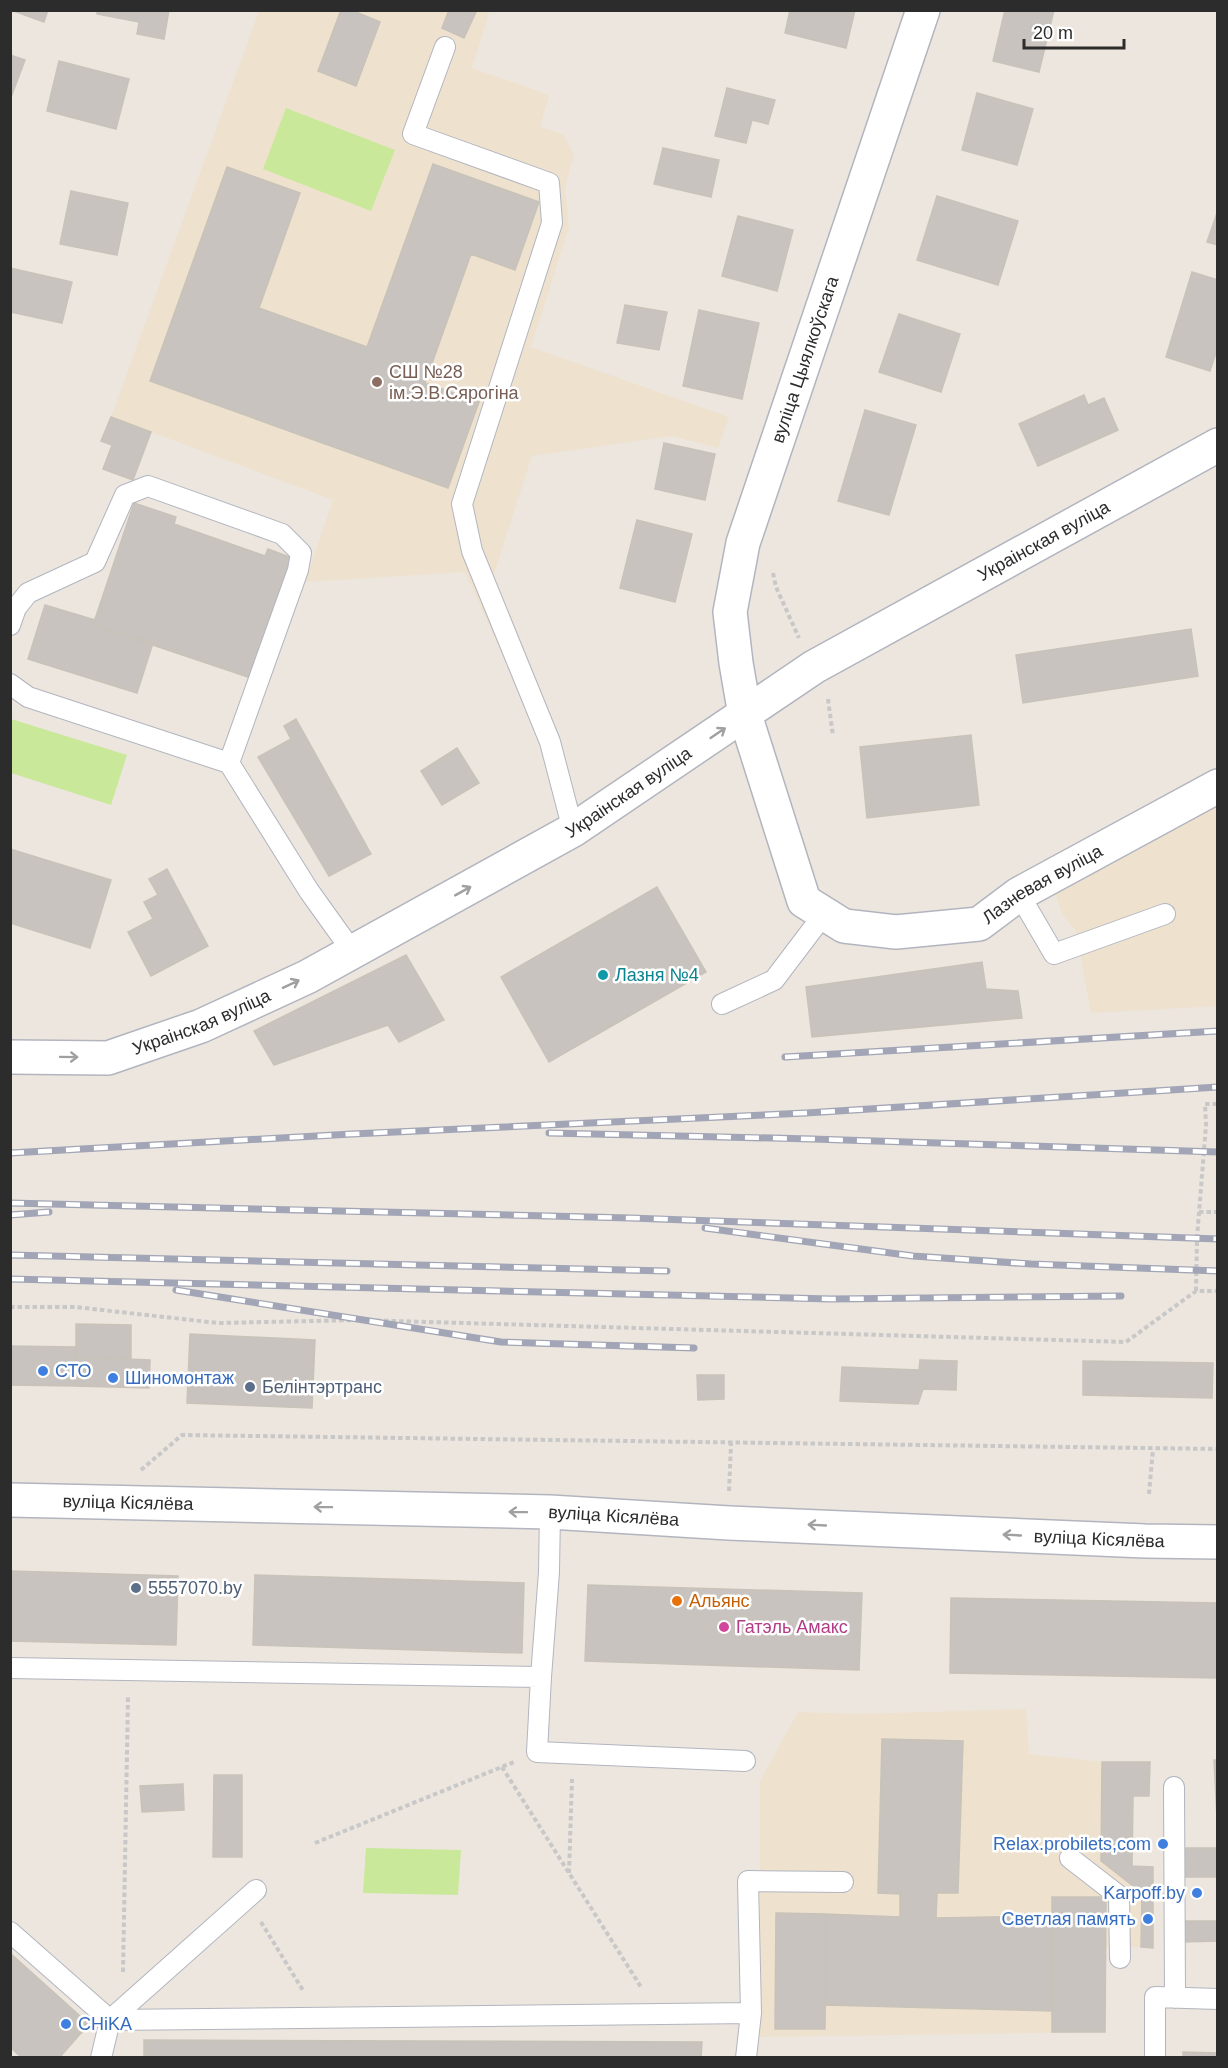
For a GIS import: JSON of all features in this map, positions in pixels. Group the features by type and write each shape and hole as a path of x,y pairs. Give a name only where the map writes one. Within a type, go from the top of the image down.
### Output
{"street":[{"name":"вуліца Цыялкоўскага","path":"745,715 730,612 743,543 922,10"},
{"name":"Украінская вуліца","path":"10,1057 108,1058 201,1026 307,976 573,830 814,667 1218,445"},
{"name":"Лазневая вуліца","path":"745,715 804,901 844,926 896,932 979,924 1018,894 1218,786"},
{"name":"вуліца Кісялёва","path":"10,1500 550,1512 729,1523 1218,1542"}],"lane":[{"path":"445,47 413,134 549,183 552,223 462,504 472,551 550,742 573,830"},
{"path":"10,625 16,608 28,593 95,562 125,495 148,486 282,534 301,553 298,570 229,763"},
{"path":"10,684 28,697 229,763 309,891 352,951"},
{"path":"1018,894 1054,954 1165,914"},
{"path":"722,1004 774,980 824,914"},
{"path":"550,1512 549,1572 537,1752 745,1761"},
{"path":"10,1668 541,1677"},
{"path":"1174,1787 1175,1998"},
{"path":"1070,1858 1119,1896 1120,1958"},
{"path":"746,2058 751,2013 748,1881 843,1882"},
{"path":"101,2058 116,2015 251,1894"},
{"path":"10,1932 116,2015 319,2018 751,2013"},
{"path":"1155,2058 1155,1997 1218,1999"}],"path":[{"path":"771,564 776,587 798,636"},
{"path":"827,697 833,736"},
{"path":"1196,1291 1206,1125 1205,1104 1218,1104"},
{"path":"1199,1212 1218,1212"},
{"path":"10,1307 75,1307 218,1323 359,1320 1126,1342 1196,1291 1218,1291"},
{"path":"134,1476 182,1435 1218,1449"},
{"path":"729,1496 731,1443"},
{"path":"1149,1494 1153,1449"},
{"path":"116,2015 129,1670"},
{"path":"315,1843 537,1752"},
{"path":"569,1873 573,1754"},
{"path":"502,1767 658,2014"},
{"path":"251,1894 319,2018"}],"shaded area":[{"name":"СШ №28 ім.Э.В.Сярогіна","path":"490,10 472,68 549,95 540,127 563,134 574,155 565,188 569,227 531,347 729,417 718,448 672,436 532,456 494,574 560,738 542,743 465,572 305,582 333,500 111,417 259,11"},
{"path":"1217,803 1217,1006 1091,1013 1076,931 1061,913 1056,894 1076,879"},
{"path":"1026,1709 1029,1754 1102,1762 1101,1861 1142,1893 1141,1947 1106,1947 1105,2032 760,2037 760,1781 798,1712 856,1714"}],"green space":[{"path":"286,108 395,150 371,211 263,169"},
{"path":"11,719 127,755 111,805 11,773"},
{"path":"366,1848 461,1850 458,1895 363,1893"}],"building":[{"path":"11,10 48,10 44,22"},
{"path":"97,10 169,10 164,39 137,34 139,22 97,14"},
{"path":"341,10 351,10 380,22 356,86 318,71"},
{"path":"449,10 476,12 464,38 442,28"},
{"path":"790,10 855,10 846,48 785,33"},
{"path":"1005,10 1054,10 1039,72 993,61"},
{"path":"10,55 25,60 10,100"},
{"path":"59,61 129,79 116,129 47,111"},
{"path":"727,88 775,100 768,124 752,120 746,143 715,136"},
{"path":"977,93 1033,109 1017,165 962,150"},
{"path":"663,148 719,160 711,197 654,184"},
{"path":"433,164 539,202 515,270 471,254 425,383 479,402 448,488 150,381 227,167 300,193 259,308 367,347"},
{"path":"71,191 128,203 117,255 60,244"},
{"path":"937,196 1018,221 998,285 917,260"},
{"path":"1218,210 1218,245 1207,242"},
{"path":"738,216 793,230 777,291 722,276"},
{"path":"10,268 72,282 62,323 10,312"},
{"path":"1192,272 1218,280 1218,347 1210,371 1166,357"},
{"path":"625,305 667,312 659,350 617,343"},
{"path":"699,310 759,323 742,399 683,386"},
{"path":"899,314 960,334 941,392 879,372"},
{"path":"1084,395 1088,405 1104,398 1118,430 1038,466 1019,424"},
{"path":"865,410 916,425 889,515 838,501"},
{"path":"111,417 151,432 133,480 103,469 112,445 101,441"},
{"path":"664,443 715,454 705,500 655,489"},
{"path":"134,503 176,517 174,524 265,556 268,549 292,558 251,678 93,625"},
{"path":"637,520 692,534 675,602 620,588"},
{"path":"45,605 95,620 93,625 153,643 137,693 28,659"},
{"path":"1191,629 1198,676 1023,703 1016,655"},
{"path":"296,719 371,854 329,876 258,757 291,739 284,726"},
{"path":"971,735 979,805 867,818 860,747"},
{"path":"457,748 479,783 442,805 421,771"},
{"path":"10,849 111,880 90,948 10,923"},
{"path":"167,869 208,946 151,976 128,932 153,919 144,902 158,895 149,879"},
{"name":"Лазня №4","path":"657,887 706,972 549,1062 501,977"},
{"path":"406,955 444,1020 399,1042 388,1025 274,1065 254,1031"},
{"path":"982,962 986,989 1018,991 1022,1018 812,1037 806,987"},
{"path":"76,1324 131,1325 131,1359 76,1357"},
{"name":"Белінтэртранс","path":"190,1334 315,1340 312,1408 187,1403"},
{"name":"СТО","path":"10,1346 76,1347 75,1386 10,1385"},
{"name":"Шиномонтаж","path":"76,1357 150,1360 149,1388 75,1386"},
{"path":"920,1360 957,1361 956,1390 923,1389 918,1404 840,1401 842,1367 919,1370"},
{"path":"1083,1361 1213,1363 1212,1398 1083,1395"},
{"path":"697,1375 724,1375 724,1399 698,1400"},
{"path":"10,1571 178,1576 176,1645 10,1641"},
{"path":"255,1575 524,1583 522,1653 253,1645"},
{"name":"Гатэль Амакс","path":"588,1585 862,1593 859,1670 585,1661"},
{"path":"951,1598 1218,1603 1218,1678 950,1673"},
{"path":"882,1739 963,1741 958,1893 937,1893 936,1918 1052,1916 1052,2011 825,2005 826,1914 900,1917 900,1894 878,1893"},
{"path":"1214,1760 1218,1760 1218,1818 1217,1818"},
{"path":"1102,1762 1150,1762 1149,1796 1133,1796 1132,1866 1153,1867 1153,1948 1141,1947 1142,1893 1101,1861"},
{"path":"214,1775 242,1775 242,1857 213,1857"},
{"path":"183,1784 184,1810 142,1812 140,1786"},
{"path":"1183,1848 1218,1848 1218,1877 1183,1877"},
{"path":"1052,1897 1106,1897 1105,2032 1052,2032"},
{"path":"776,1913 826,1914 825,2029 775,2029"},
{"path":"1184,1921 1218,1921 1218,1941 1183,1942"},
{"path":"10,1953 89,2024 59,2058 22,2058 10,2047"},
{"path":"144,2040 702,2042 701,2058 144,2058"},
{"path":"1183,2052 1218,2053 1218,2058 1183,2058"}],"railway":[{"path":"785,1057 1218,1031"},
{"path":"10,1153 352,1134 806,1113 1218,1087"},
{"path":"549,1133 1218,1152"},
{"path":"10,1203 630,1218 1218,1239"},
{"path":"10,1215 49,1212"},
{"path":"705,1228 913,1256 1031,1264 1218,1271"},
{"path":"10,1255 667,1271"},
{"path":"10,1279 831,1299 1121,1296"},
{"path":"176,1290 501,1342 694,1348"}],"place":[{"name":"СШ №28 ім.Э.В.Сярогіна","path":"377,382"},
{"name":"Лазня №4","path":"603,975"},
{"name":"СТО","path":"43,1371"},
{"name":"Шиномонтаж","path":"113,1378"},
{"name":"Белінтэртранс","path":"250,1387"},
{"name":"5557070.by","path":"136,1588"},
{"name":"Альянс","path":"677,1601"},
{"name":"Гатэль Амакс","path":"724,1627"},
{"name":"Relax.probilets,com","path":"1163,1844"},
{"name":"Karpoff.by","path":"1197,1893"},
{"name":"Светлая память","path":"1148,1919"},
{"name":"CHiKA","path":"66,2024"}]}
